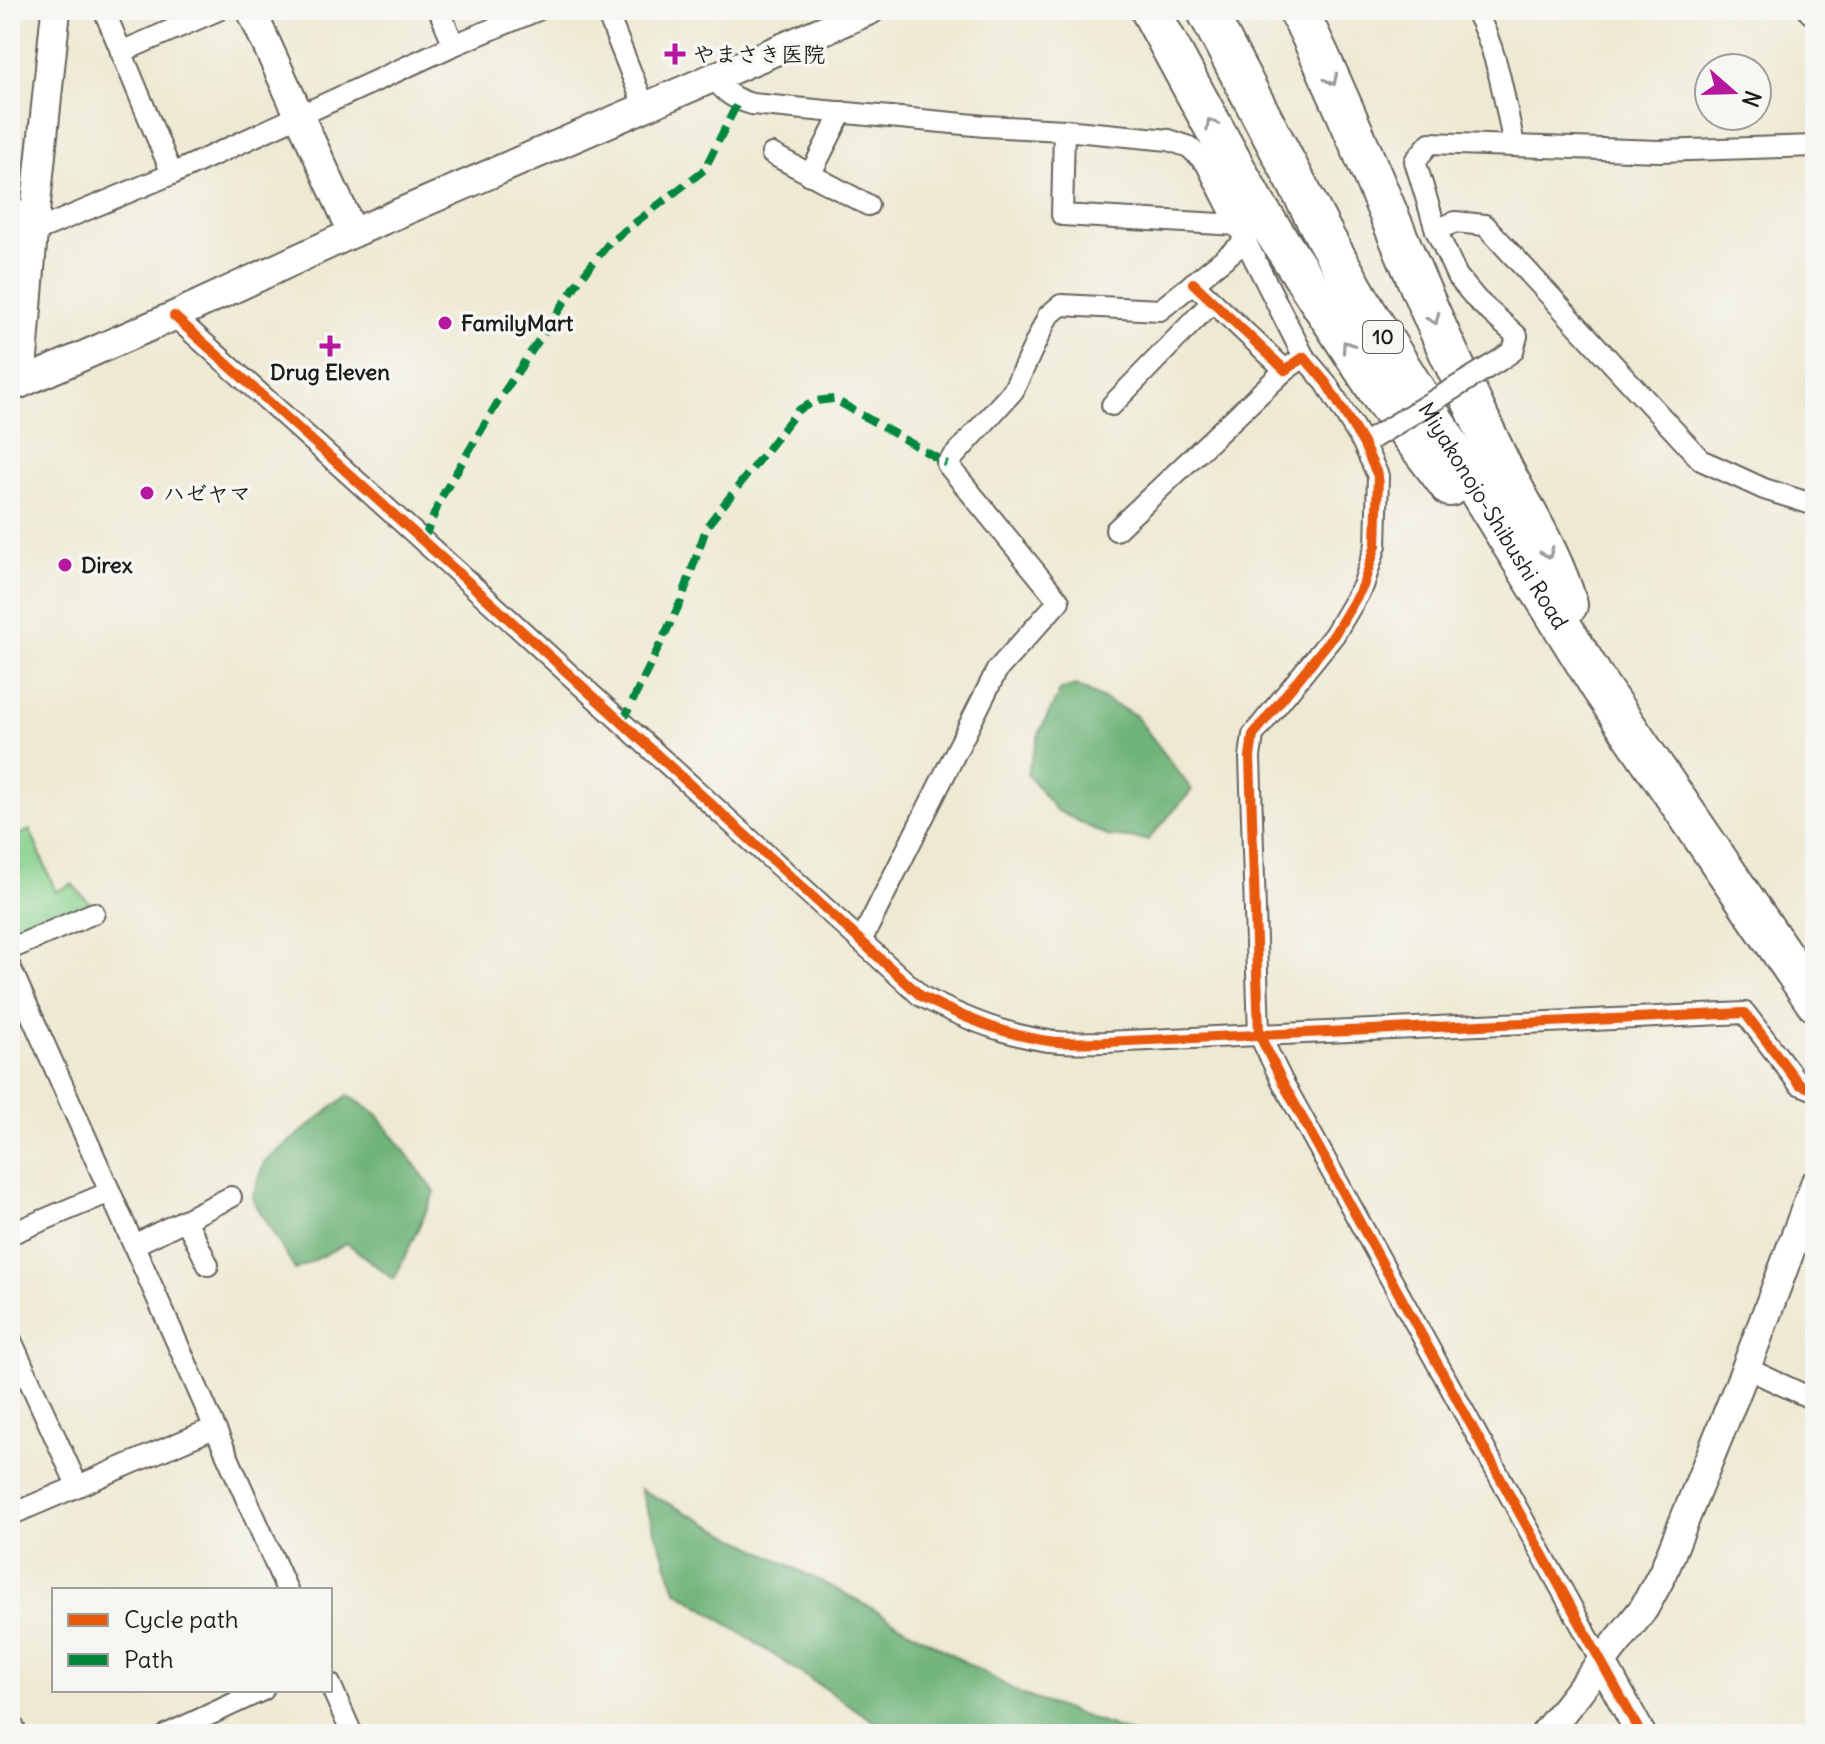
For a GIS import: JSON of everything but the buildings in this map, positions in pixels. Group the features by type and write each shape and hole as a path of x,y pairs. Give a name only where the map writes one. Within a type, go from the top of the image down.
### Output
{"highway":[{"path":"1150,10 1253,200 1310,290 1382,398 1579,654"},
{"name":"Miyakonojo-Shibushi Road","path":"1206,10 1367,312 1579,654 1815,1002"},
{"path":"1298,10 1339,97 1443,341 1505,472 1546,545 1567,601 1579,654"}],"street":[{"path":"15,386 56,10"},
{"path":"104,10 172,174"},
{"path":"121,52 218,10"},
{"path":"251,10 353,233"},
{"path":"439,10 454,45"},
{"path":"33,232 172,174 454,45 538,10"},
{"path":"606,10 645,108"},
{"path":"15,386 353,233 870,10"},
{"path":"1475,10 1497,63 1514,145"},
{"path":"714,78 725,92 752,104 1169,140 1189,147 1206,163 1304,357 1368,441 1378,476 1376,545 1363,586 1334,635 1253,735 1250,757 1259,1034 1641,1734"},
{"path":"810,175 842,112"},
{"path":"1064,130 1062,215 1242,233"},
{"path":"1368,441 1513,351 1517,336 1477,300 1457,276 1436,230 1415,161 1430,143 1659,151 1815,146"},
{"path":"772,154 868,205"},
{"path":"10,199 33,232"},
{"path":"1436,230 1455,222 1485,225 1701,460 1764,489 1815,505"},
{"path":"861,941 997,670 1059,601 947,464 1013,391 1048,316 1061,305 1160,310 1193,283 1242,233"},
{"path":"1193,283 1285,370"},
{"path":"1112,405 1212,302"},
{"path":"174,316 921,996 953,1013 1006,1032 1051,1041 1105,1042 1745,1013 1799,1084 1815,1090"},
{"path":"1116,530 1285,370 1304,357"},
{"path":"10,949 94,913"},
{"path":"10,967 286,1588"},
{"path":"1545,1734 1644,1608 1663,1573 1746,1368 1815,1184"},
{"path":"10,1234 110,1192"},
{"path":"134,1245 231,1197"},
{"path":"186,1220 208,1265"},
{"path":"10,1338 77,1485"},
{"path":"1746,1368 1815,1400"},
{"path":"10,1515 214,1428"},
{"path":"332,1689 352,1734"},
{"path":"178,1732 259,1692"},
{"path":"10,1720 17,1734"}],"green space":[{"path":"1076,685 1135,715 1192,790 1148,840 1107,836 1056,810 1027,774 1040,731 1061,689"},
{"path":"30,830 56,892 72,884 93,907 10,941 10,839"},
{"path":"348,1095 377,1114 435,1192 394,1280 347,1243 295,1270 252,1198 264,1162"},
{"path":"640,1489 857,1600 1021,1694 1134,1734 893,1734 676,1590"}],"marked path":[{"path":"423,541 441,498 502,395 580,279 610,242 704,170 739,100"},
{"path":"622,723 681,601 707,526 798,410 816,401 834,399 947,464"}],"cycle path":[{"path":"1193,283 1285,370 1304,357 1326,383 1363,443 1378,476 1376,545 1363,586 1334,635 1253,735 1250,757 1259,1034 1641,1734"},
{"path":"174,316 921,996 952,1011 1016,1034 1070,1043 1745,1013 1799,1084 1815,1090"}],"place":[{"name":"やまさき医院","path":"675,54"},
{"name":"FamilyMart","path":"445,323"},
{"name":"Drug Eleven","path":"330,346"},
{"name":"ハゼヤマ","path":"147,493"},
{"name":"Direx","path":"65,565"}]}
